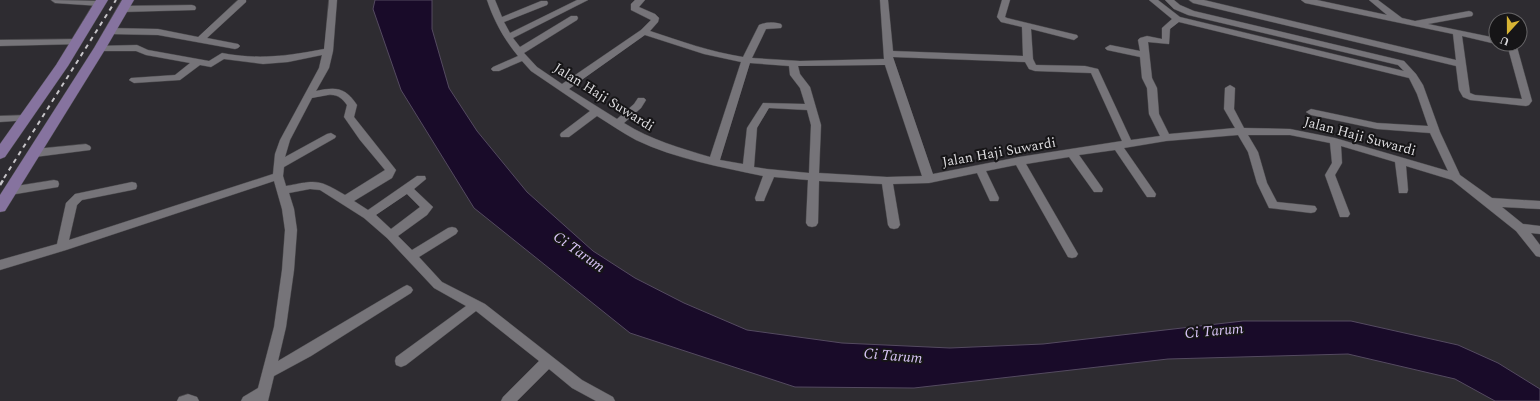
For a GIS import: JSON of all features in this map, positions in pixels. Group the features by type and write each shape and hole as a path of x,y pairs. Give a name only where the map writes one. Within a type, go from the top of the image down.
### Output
{"main road":[{"path":"0,154 76,42 101,2"},
{"path":"0,207 100,48 125,4"}],"street":[{"path":"55,0 101,2"},
{"path":"201,39 238,6 242,0"},
{"path":"248,401 262,396 280,327 288,270 291,230 288,209 279,171 285,140 324,68 328,51 333,0"},
{"name":"Jalan Haji Suwardi","path":"490,0 508,37 534,69 562,89 617,124 654,143 714,162 770,173 814,177 888,181 929,179 1019,161 1166,138 1241,131 1290,132 1335,142 1456,177 1520,228 1540,252"},
{"path":"508,37 584,0"},
{"path":"562,89 644,32 655,18 634,8 634,4 641,0"},
{"path":"884,0 889,58 929,179"},
{"path":"1006,0 1001,17 1004,20 1026,24 1074,37"},
{"path":"1153,0 1177,19 1413,76"},
{"path":"1170,1 1181,0"},
{"path":"1193,0 1461,64"},
{"path":"1305,0 1401,22 1488,40"},
{"path":"1373,0 1401,22"},
{"path":"1170,1 1184,11 1191,13 1401,63 1407,67 1413,76 1422,95 1434,130 1456,177"},
{"path":"499,21 544,3"},
{"path":"125,4 192,8"},
{"path":"1411,24 1469,14"},
{"path":"496,69 574,18"},
{"path":"1166,138 1154,114 1152,88 1147,78 1144,40 1166,42 1166,28 1177,19"},
{"path":"1026,24 1028,59 1032,67 1085,69 1095,71 1128,144"},
{"path":"714,162 746,60 762,27 767,25 778,26"},
{"path":"100,48 137,48 141,51 153,54 211,64 235,46 158,32 110,31"},
{"path":"644,32 685,45 746,60 793,62 889,58 1028,59"},
{"path":"1457,34 1464,90 1470,97 1526,103 1526,96 1513,52"},
{"path":"0,43 76,42"},
{"path":"1110,48 1144,55"},
{"path":"222,56 243,60 273,62 328,51"},
{"path":"134,80 177,78 199,61"},
{"path":"793,62 795,75 805,87 816,125 812,223"},
{"path":"1230,88 1229,109 1253,152 1262,183 1274,204 1311,209"},
{"path":"309,96 335,91 342,93 352,105 350,120 391,170 388,175 346,200"},
{"path":"617,124 638,106 641,100"},
{"path":"748,169 752,128 766,105 811,107"},
{"path":"566,135 597,111"},
{"path":"1311,112 1377,126 1434,130"},
{"path":"0,119 25,118"},
{"path":"0,265 62,247 279,171 331,136"},
{"path":"1335,142 1338,163 1331,171 1330,175 1344,214"},
{"path":"1117,145 1151,194"},
{"path":"35,152 86,148"},
{"path":"1072,153 1098,189"},
{"path":"1019,161 1072,254"},
{"path":"1400,161 1403,190"},
{"path":"980,169 994,198"},
{"path":"760,198 770,173"},
{"path":"368,214 421,179"},
{"path":"888,181 894,225"},
{"path":"10,191 54,184"},
{"path":"283,190 318,184 368,214 391,235 438,285 476,304 577,384 608,401"},
{"path":"62,247 72,203 79,197 132,186"},
{"path":"391,235 423,212 427,207 407,188"},
{"path":"1489,202 1540,205"},
{"path":"1520,228 1540,230"},
{"path":"411,257 452,231"},
{"path":"269,372 306,352 407,290"},
{"path":"401,361 476,304"},
{"path":"508,401 548,361"},
{"path":"184,401 192,401"}],"water":[{"name":"Ci Tarum","path":"375,0 432,0 432,29 449,88 477,131 527,192 593,251 635,278 684,303 747,330 842,343 950,348 1043,344 1243,321 1351,321 1458,345 1498,363 1540,389 1540,401 1495,401 1455,379 1348,354 1168,359 914,388 795,387 630,333 474,208 401,90 373,9"}],"railway":[{"path":"4,178 116,0"},
{"path":"0,185 5,177"}]}
